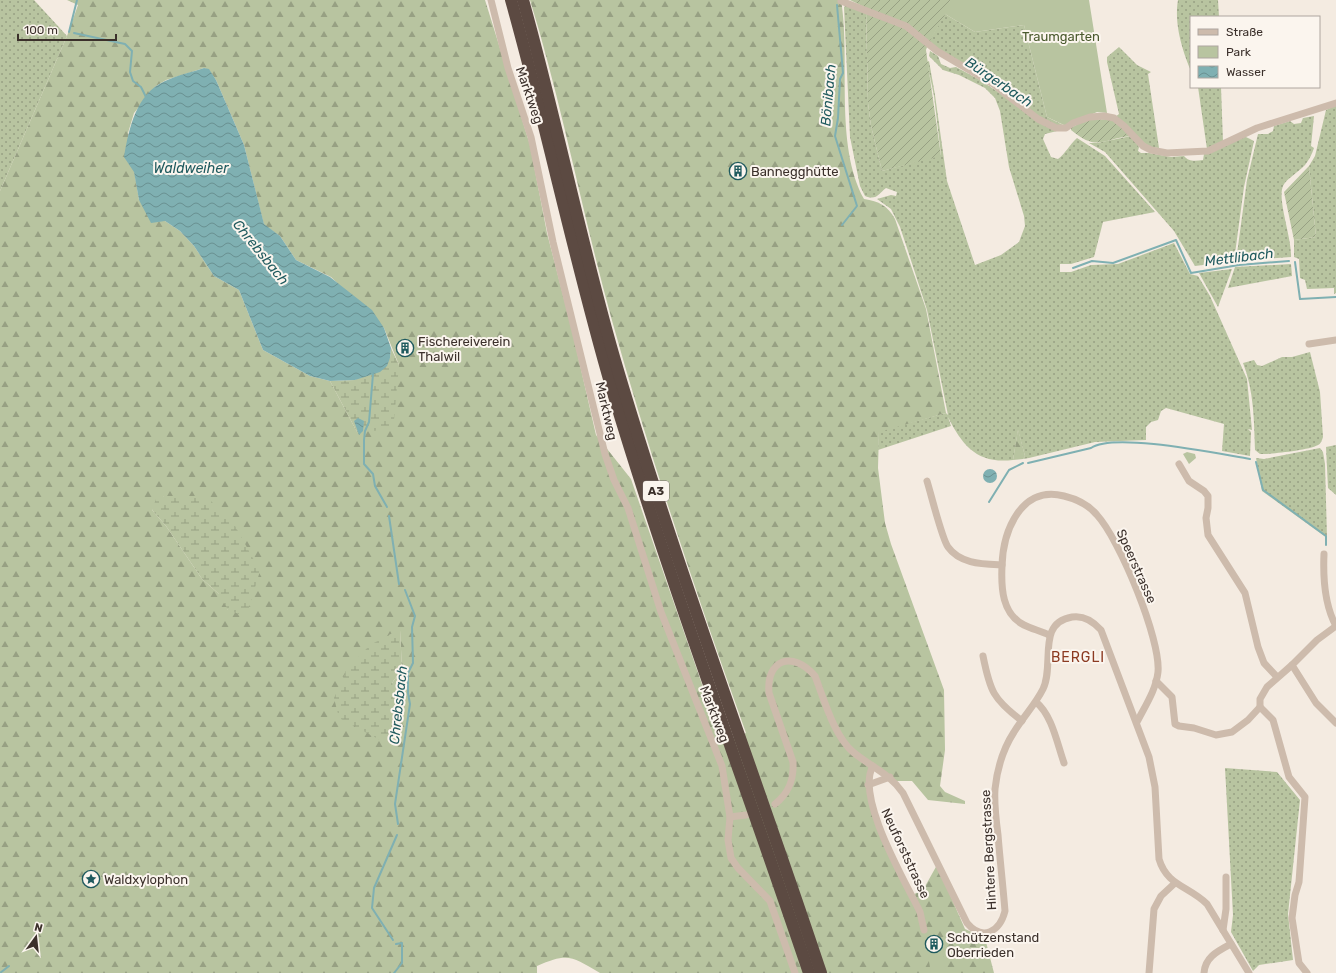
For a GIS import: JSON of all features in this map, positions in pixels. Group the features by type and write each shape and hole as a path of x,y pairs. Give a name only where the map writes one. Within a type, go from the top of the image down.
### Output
{"highway":[{"name":"A3","path":"511,0 591,315 629,445 697,650 809,973"},
{"name":"A3","path":"523,0 594,283 634,421 705,637 821,973"}],"street":[{"name":"Marktweg","path":"491,0 508,68 531,137 553,242 602,446 610,471 628,508 661,612 722,766 730,817 728,840 731,858 738,868 770,901 795,973"},
{"path":"841,0 906,26 937,51 993,84 1038,119 1056,128 1066,128 1073,123 1090,117 1104,116 1114,118 1143,146 1151,150 1167,154 1208,151 1257,128 1336,103"},
{"path":"1309,344 1336,340"},
{"path":"1179,464 1189,481 1204,491 1208,496 1206,526 1208,535 1244,592 1258,647 1264,663 1277,677"},
{"path":"927,481 947,546 960,557 977,564 1002,565"},
{"name":"Speerstrasse","path":"1049,635 1023,625 1009,613 1003,594 1002,565 1006,541 1011,526 1020,510 1030,500 1041,495 1054,494 1072,498 1089,508 1104,523 1117,546 1139,597 1158,656 1156,681 1137,722"},
{"path":"1156,681 1172,697 1175,724 1208,734 1220,735 1232,732 1248,720 1260,707 1260,700 1267,687 1317,640 1336,626 1330,616 1326,595 1324,554"},
{"path":"1049,635 1058,624 1068,618 1081,617 1096,623 1104,635 1130,710 1137,722 1149,757 1155,787 1159,859 1164,871 1175,883 1198,895 1206,904 1249,973"},
{"name":"Hintere Bergstrasse","path":"775,804 785,796 790,785 793,770 792,762 769,693 768,682 771,671 778,665 789,661 800,662 808,668 814,676 842,739 853,752 890,777 903,793 910,805 937,865 970,928 983,933 996,929 1002,922 1005,911 995,791 999,767 1013,733 1036,702 1047,677 1049,635"},
{"path":"983,656 988,682 993,694 1002,706 1022,721"},
{"path":"1292,665 1316,703 1336,723"},
{"path":"1036,702 1042,706 1049,716 1064,763"},
{"path":"1260,707 1273,720 1289,777 1305,797 1299,882 1295,895 1292,918 1299,963 1307,973"},
{"name":"Neuforststrasse","path":"873,766 870,771 868,785 872,807 920,912 924,930"},
{"path":"868,785 890,777"},
{"path":"730,817 746,815"},
{"path":"1223,930 1226,909 1226,877"},
{"path":"1149,973 1154,909 1162,896 1175,883"},
{"path":"1204,973 1207,961 1213,954 1231,944"}],"green space":[{"path":"0,0 34,0 67,36 0,191"},
{"path":"67,0 485,0 530,145 547,233 572,330 596,435 631,479 722,742 746,733 675,526 626,369 611,317 552,79 530,0 841,0 845,49 846,128 849,153 855,177 864,199 874,201 886,207 895,219 926,309 946,413 879,432 878,468 885,523 891,544 944,690 945,750 940,786 945,792 965,801 965,804 928,800 912,781 895,781 873,766 871,807 912,895 923,890 937,865 965,929 985,938 994,973 600,973 576,960 564,958 556,959 537,966 537,973 0,973 0,191 67,36 78,5","holes":["204,68 209,70 216,80 244,145 264,225 280,236 296,260 331,277 384,328 399,365 357,432 330,381 310,376 263,350 239,290 214,276 194,246 180,231 139,200 128,133 134,113 156,86 166,80","164,496 228,610 219,594 202,579 166,526 152,510","400,630 402,669 392,683"]},
{"path":"850,0 950,0 949,8 926,50 941,156 882,171 871,126 868,103 866,8"},
{"name":"Traumgarten","path":"950,0 1089,0 1107,113 1097,112 1066,126 1047,117 1024,25 975,32 945,14"},
{"path":"1178,0 1218,0 1219,16 1190,16 1190,68 1178,27"},
{"path":"846,5 866,12 868,103 871,126 882,171 941,155 934,96 927,62 929,61 947,181 975,265 1001,255 1019,242 1025,226 1024,216 1009,167 1000,111 995,98 985,88 959,75 943,70 929,56 930,51 938,56 941,64 950,68 956,67 980,80 1057,131 1045,134 1043,139 1051,157 1058,159 1077,138 1105,156 1155,212 1103,222 1094,257 1071,264 1060,264 1060,272 1071,272 1091,265 1118,264 1174,243 1190,274 1198,276 1210,296 1247,379 1252,430 1248,429 1251,432 1250,456 1222,451 1224,424 1166,408 1161,411 1158,420 1151,422 1146,427 1146,440 1095,442 1023,459 1025,456 1018,430 1013,460 1001,461 990,459 981,456 966,445 948,417 951,426 878,450 879,431 946,413 948,415 927,310 907,248 900,227 891,209 877,199 891,195 896,196 897,192 886,188 877,196 872,198 865,196 860,186 850,137 844,7"},
{"path":"945,14 975,32 1024,25 1047,117 1063,125 1056,126 1047,123 928,43"},
{"path":"1119,47 1137,65 1151,72 1148,74 1159,148 1149,147 1115,117 1119,114 1107,57"},
{"path":"1198,88 1221,88 1223,142 1207,149"},
{"path":"1336,105 1336,293 1334,294 1334,288 1307,289 1305,280 1300,278 1299,259 1294,257 1294,240 1316,237 1309,166 1315,156 1326,110"},
{"path":"1314,116 1311,146 1314,148 1305,165 1285,183 1282,192 1283,210 1291,249 1291,257 1236,261 1247,180 1258,134 1268,134 1273,131 1274,126 1290,121 1294,124 1301,123 1303,118"},
{"path":"1109,119 1115,121 1131,136 1094,142 1080,137 1071,130 1071,128 1085,120"},
{"path":"1131,136 1139,147 1138,151 1141,153 1171,157 1184,156 1195,161 1203,160 1204,154 1244,136 1254,141 1244,187 1234,261 1195,266 1174,231 1105,152 1089,143 1097,143"},
{"path":"1309,166 1316,237 1294,240 1284,192"},
{"path":"1291,264 1292,276 1228,288 1235,267"},
{"path":"1232,269 1218,307 1199,273"},
{"path":"391,348 399,365 394,420 386,430 357,432 330,381 355,380 390,358"},
{"path":"1310,352 1320,392 1323,437 1321,442 1314,447 1301,450 1260,454 1255,450 1254,417 1251,395 1247,374 1243,363 1254,360 1257,365 1262,366 1282,357 1292,357"},
{"path":"1018,429 1025,456 1023,459 1013,460"},
{"path":"1336,445 1336,495 1328,488 1326,447"},
{"path":"1320,448 1323,452 1325,464 1327,538 1262,491 1256,458 1264,459"},
{"path":"1187,452 1195,454 1196,458 1189,464 1183,454"},
{"path":"164,496 206,496 234,524 260,571 247,614 241,615 228,610 219,594 202,579 166,526 152,510 156,499"},
{"path":"400,629 402,669 392,683 402,715 394,734 382,741 339,718 334,698 347,669 370,645"},
{"path":"1225,768 1277,772 1300,800 1288,914 1293,960 1259,965 1253,971 1231,932 1233,915"},
{"path":"942,948 946,973 931,973 927,950"}],"water":[{"name":"Waldweiher","path":"204,68 209,69 216,80 244,145 264,224 280,236 296,260 330,277 372,310 384,328 391,348 387,366 380,372 355,380 330,381 310,376 263,350 239,290 214,276 194,246 180,231 165,221 151,223 139,200 134,172 124,157 128,135 136,113 147,94 165,81"},
{"path":"358,418 364,421 363,431 359,435 354,421"},
{"path":"990,469 995,471 997,476 995,481 990,483 985,481 983,476 985,471"}],"waterway":[{"name":"Chrebsbach","path":"69,32 77,0"},
{"name":"Bönibach","path":"837,5 843,73 840,79 838,118 835,136 857,206 842,225"},
{"name":"Chrebsbach","path":"74,33 125,44 132,51 130,72 133,81 141,87 147,99"},
{"name":"Mettlibach","path":"1073,268 1092,261 1113,263 1176,240 1191,273 1239,265 1289,261"},
{"name":"Mettlibach","path":"1295,262 1300,299 1336,297"},
{"name":"Chrebsbach","path":"371,372 373,374 369,422 365,431 364,440 364,464 373,474 375,486 387,507"},
{"path":"1028,463 1103,444 1121,442 1192,449 1250,459"},
{"path":"1256,462 1263,490 1326,536 1326,545"},
{"path":"989,502 1009,470 1023,463"},
{"name":"Chrebsbach","path":"389,516 399,584"},
{"name":"Chrebsbach","path":"398,824 395,804 410,704 408,693 408,673 413,663 412,627 415,616 405,590"},
{"name":"Chrebsbach","path":"393,940 372,908 374,888 397,835"},
{"name":"Chrebsbach","path":"394,973 402,963 402,943 396,944"},
{"path":"0,973 9,966"}],"place":[{"name":"Bannegghütte","path":"738,171"},
{"name":"Fischereiverein Thalwil","path":"405,348"},
{"name":"Waldxylophon","path":"91,879"},
{"name":"Schützenstand Oberrieden","path":"934,944"}],"district":[{"name":"BERGLI","path":"1078,657"}],"water label":[{"name":"Bürgerbach","path":"999,82"}]}
